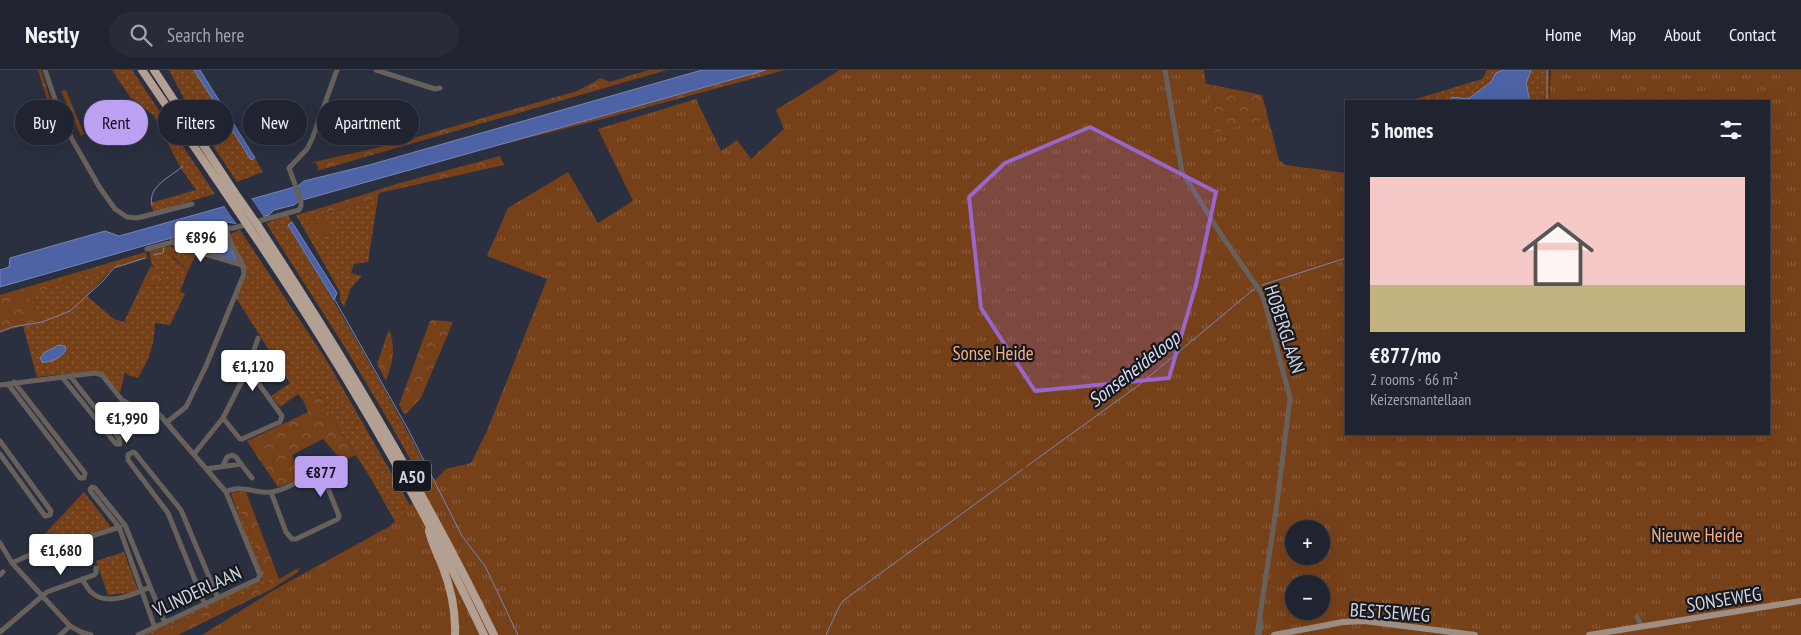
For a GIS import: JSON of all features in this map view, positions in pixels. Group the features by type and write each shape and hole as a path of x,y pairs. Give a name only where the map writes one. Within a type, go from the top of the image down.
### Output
{"highway":[{"name":"A50","path":"142,70 229,191 258,226 313,309 402,457 446,538 494,635"},
{"name":"A50","path":"154,70 250,228 318,333 390,454 426,520 484,635"},
{"name":"A50","path":"160,70 168,92"},
{"name":"A50","path":"426,520 432,542 451,591 456,612 456,635"}],"main road":[{"name":"SONSEWEG","path":"1642,627 1801,601"},
{"name":"BESTSEWEG","path":"1274,635 1343,622 1364,621 1475,635"},
{"path":"1589,635 1642,627"}],"street":[{"path":"46,70 61,117 100,188 115,209 127,217 137,218 192,204"},
{"path":"147,249 299,210 302,206 301,201 289,168 307,149 312,139 337,70"},
{"path":"376,70 435,89 440,88"},
{"name":"HOBERGLAAN","path":"1165,70 1182,172 1264,299 1289,390 1290,398 1286,437 1260,619 1261,626 1258,635"},
{"path":"167,422 186,407 206,366 244,274 242,266 229,243 227,229"},
{"path":"172,242 179,248 242,266"},
{"path":"194,454 223,418 247,370 258,338"},
{"path":"223,418 240,439 280,422 282,419 280,413 251,372 247,370"},
{"name":"VLINDERLAAN","path":"0,385 95,373 102,375 122,400 129,404 152,410 167,422 226,492 260,575 258,579 138,635"},
{"path":"62,377 116,444 120,444 119,438 70,376"},
{"path":"8,384 80,478 84,478 85,473 14,382"},
{"path":"0,441 51,511 50,515 45,516 0,454"},
{"path":"205,605 168,513 128,460 128,455 132,452 135,453 181,510 218,598"},
{"path":"223,466 227,456 232,455 236,457 252,478"},
{"path":"206,469 241,464"},
{"path":"226,492 233,489 271,492 295,483 316,472 320,472 339,516 338,519 296,539 292,539 289,537 271,492"},
{"path":"155,628 118,527 90,489 92,487 96,488 125,525 165,623"},
{"path":"168,513 181,510"},
{"path":"12,563 25,556 125,525"},
{"path":"0,543 12,563 70,626 90,635"},
{"path":"0,632 47,592 96,573 96,568"},
{"path":"82,579 91,592 101,598 115,599 150,587"},
{"path":"1637,617 1642,627"},
{"path":"60,635 70,626"}],"highlighted area":[{"path":"1090,127 1216,192 1196,285 1169,378 1035,391 981,308 969,197 1005,163"}],"green space":[{"path":"38,70 41,70 50,100 47,100"},
{"path":"112,70 132,70 158,109 158,124 154,116 148,111 148,100 134,100"},
{"path":"169,70 194,70 213,100 185,100"},
{"path":"649,70 667,70 419,142 419,136 577,91 601,78 609,82"},
{"path":"766,70 785,70 480,150"},
{"name":"Sonse Heide","path":"840,70 1204,70 1212,134 1265,119 1279,160 1285,165 1345,173 1345,435 1770,435 1770,100 1549,100 1551,70 1801,70 1801,635 202,635 274,590 390,526 446,469 471,463 487,431 547,279 487,256 508,208 568,172 598,223 633,201 598,129 696,99 721,151 737,140 751,159 784,129 776,110"},
{"path":"1487,70 1503,70 1496,73 1491,82 1468,99 1453,97 1450,100 1412,100 1482,79"},
{"path":"1531,70 1549,70 1549,100 1528,100 1526,84"},
{"path":"1178,78 1262,95 1279,160 1187,172"},
{"path":"66,90 70,100 65,100 61,91"},
{"path":"74,110 84,134 81,136 74,120"},
{"path":"233,132 251,160 255,158 263,172 237,182 212,145 233,145"},
{"path":"169,145 182,145 215,194 154,212 150,203 196,190 180,167"},
{"path":"389,145 407,145 317,171 319,168 316,163 310,163"},
{"path":"500,156 504,165 379,193 378,198 328,213 324,207 400,183"},
{"path":"378,198 368,262 354,264 351,273 362,276 351,288 344,307 340,300 340,292 296,215 324,207 329,213"},
{"path":"288,215 292,222 288,226 371,366 448,509 430,495 346,349 266,223"},
{"path":"327,217 330,235 323,239 311,222"},
{"path":"240,230 327,361 411,507 424,574 373,482 317,393 303,400 298,394 280,407 271,396 290,383 236,298 247,273 234,249 230,234"},
{"path":"223,232 226,237 201,248 190,249 176,243"},
{"path":"170,246 177,250 196,254 187,273 182,264 170,255 164,253 150,256 149,251"},
{"path":"146,252 148,258 69,280 70,282 27,295 46,320 0,332 0,295"},
{"path":"163,253 169,254 181,264 187,273 180,292 185,294 170,325 155,323 151,352 138,378 125,372 120,393 102,373 96,371 37,377 23,326 34,323 27,295 114,267 87,296 114,319 124,322 141,286 162,285 150,256"},
{"path":"151,265 164,281 162,285 141,286"},
{"path":"430,321 453,322 421,398 405,415 399,405"},
{"path":"389,329 393,355 386,381 377,364"},
{"path":"317,393 356,455 342,461 323,439 292,455 300,479 278,487 247,441 308,412 303,400"},
{"path":"84,492 111,527 26,554"},
{"path":"234,492 269,583 149,635 144,635 262,579 231,494"},
{"path":"234,492 246,492 279,579 300,567 297,573 270,590 178,635 149,635 269,583"},
{"path":"53,529 59,529 62,533 56,535 58,541 33,550"},
{"path":"124,552 138,590 130,593 108,595 96,561"}],"water":[{"path":"194,70 200,70 219,100 213,100"},
{"path":"702,70 766,70 299,201 294,205 274,210 269,215 239,224 227,222 0,287 0,270 9,267 10,258 105,231 119,236 298,186 304,181 369,165"},
{"path":"1503,70 1531,70 1526,84 1528,100 1450,100 1452,97 1468,99 1491,82 1496,73"},
{"path":"233,123 243,139 243,145 247,145 255,158 251,160 233,132"},
{"path":"292,222 337,293 334,300 288,225"},
{"path":"226,237 237,262 199,250"},
{"path":"59,345 65,346 66,350 59,358 42,362 40,358 45,352"}],"pier":[{"path":"250,197 265,219 238,226 223,204"}],"waterway":[{"name":"Sonseheideloop","path":"1547,70 1547,100"},
{"path":"152,205 151,198 156,187 183,166"},
{"path":"154,255 163,253 164,247"},
{"path":"0,332 12,327 42,322 70,311 102,282 114,268 145,258"},
{"name":"Sonseheideloop","path":"1262,285 1345,258"},
{"name":"Sonseheideloop","path":"1027,466 1139,385 1254,289"},
{"path":"335,300 409,431 462,536 485,566 518,635"},
{"name":"Sonseheideloop","path":"826,635 844,600 1023,469"}],"park label":[{"name":"Nieuwe Heide","path":"1697,535"}]}
